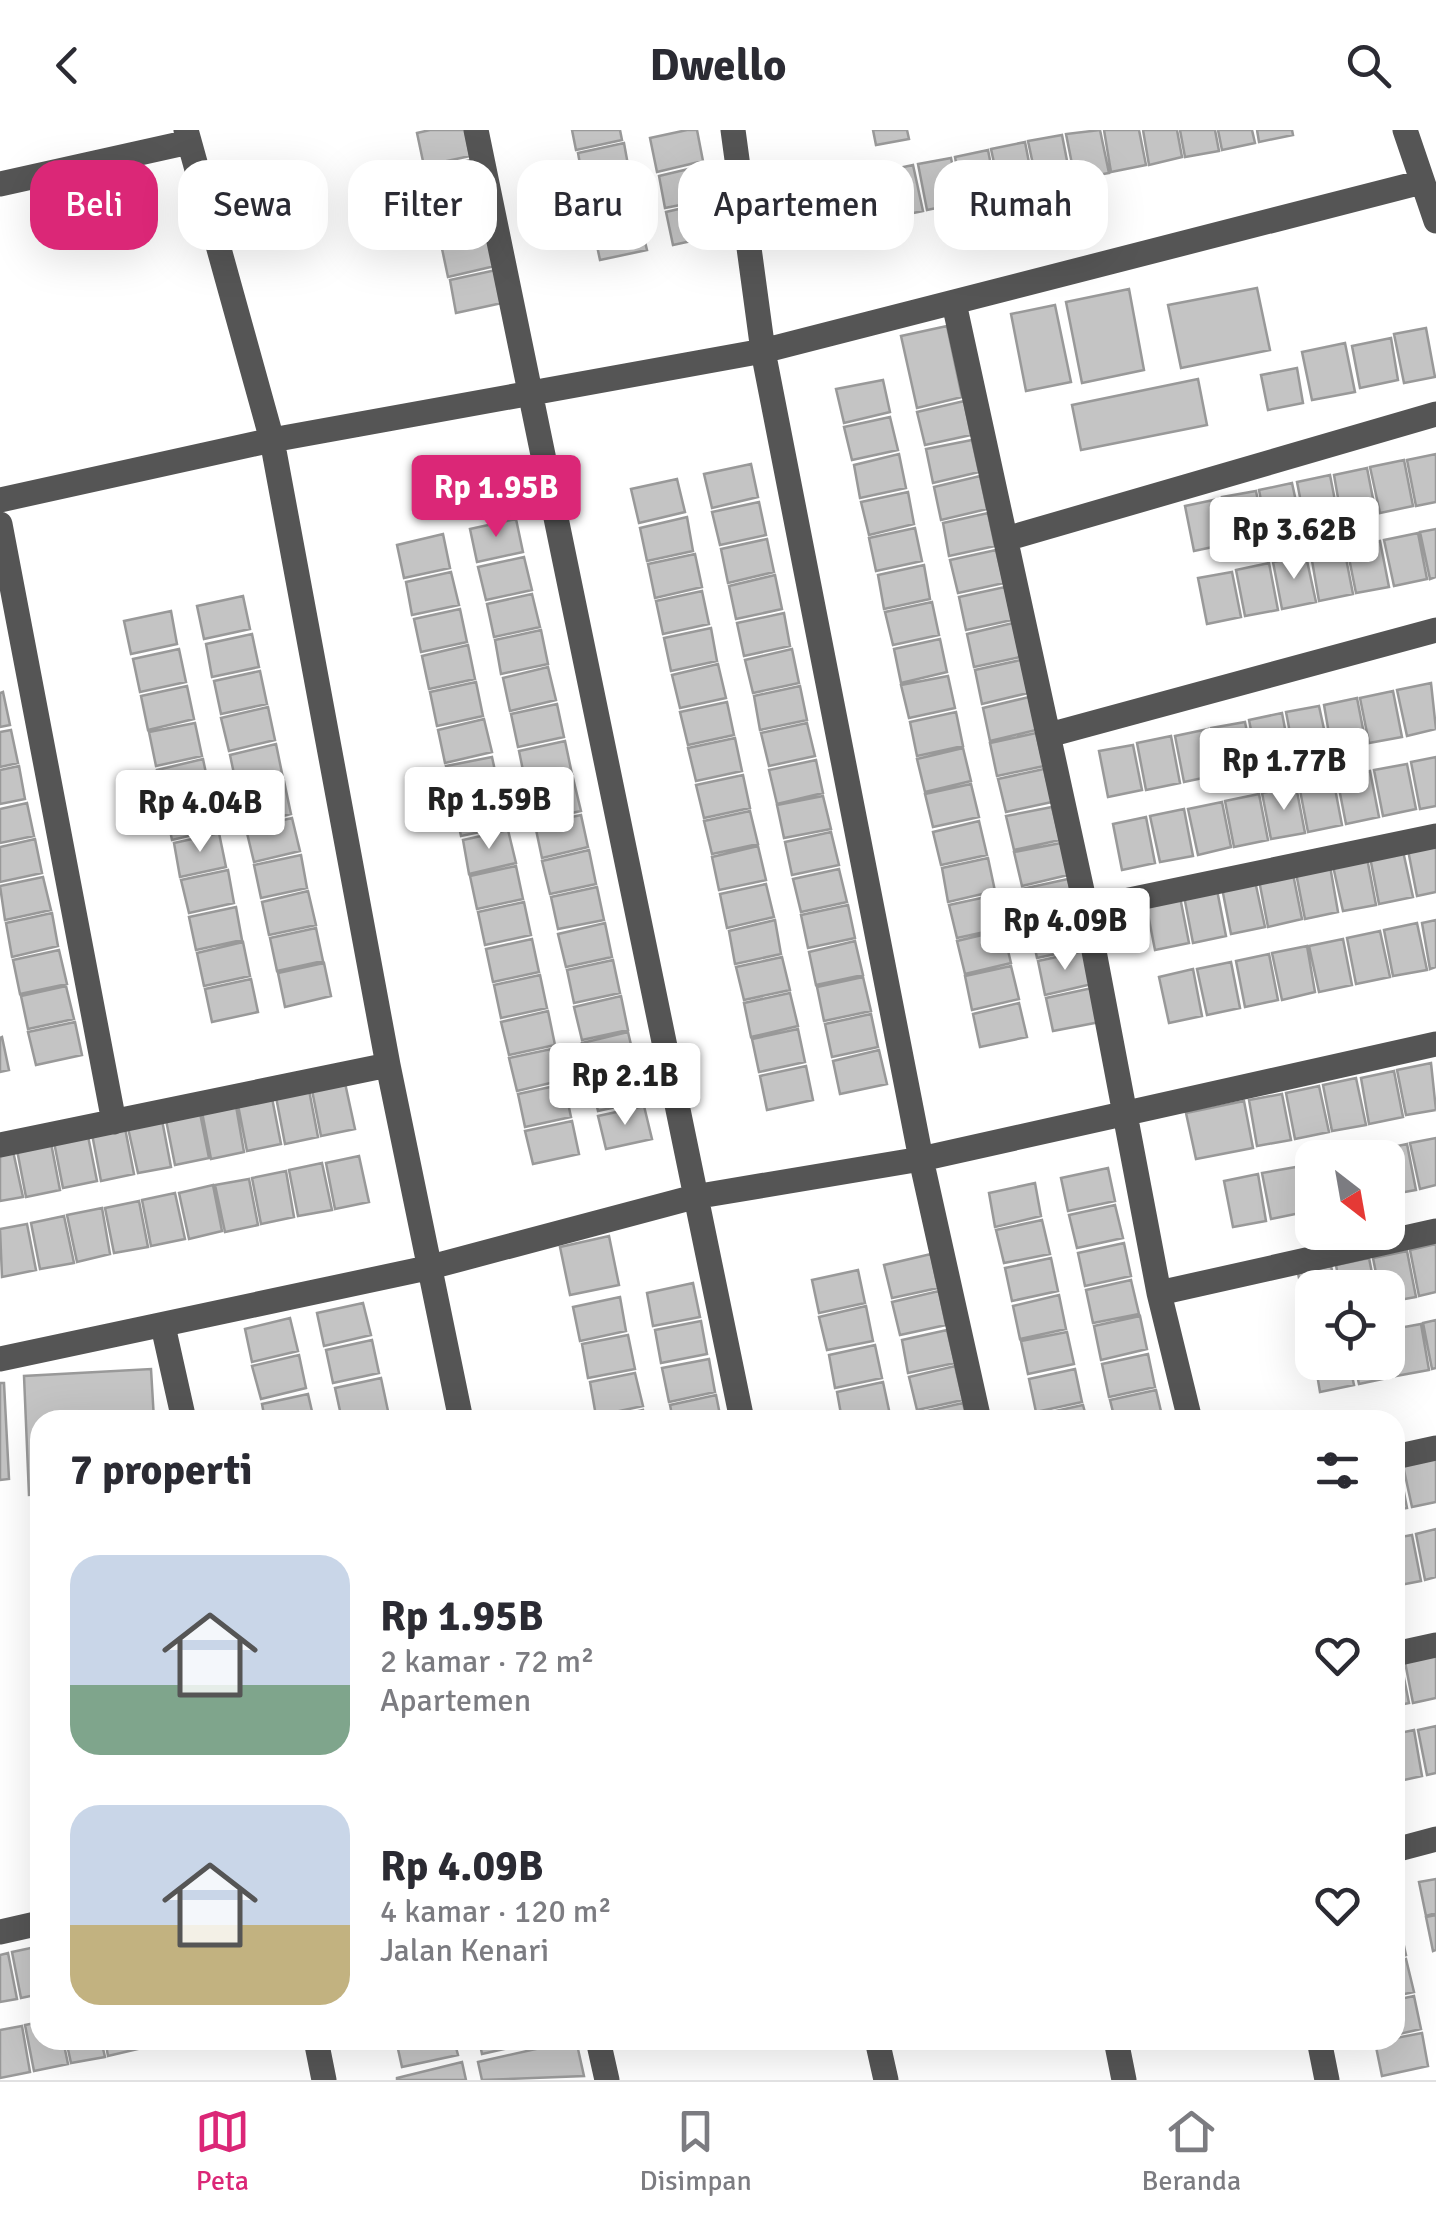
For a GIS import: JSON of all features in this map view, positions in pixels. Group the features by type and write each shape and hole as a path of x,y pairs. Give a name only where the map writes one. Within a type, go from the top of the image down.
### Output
{"street":[{"path":"476,130 740,1410"},
{"path":"732,130 763,352 921,1159 977,1410"},
{"path":"1405,130 1436,221"},
{"path":"0,184 188,136 272,440 388,1065 458,1410"},
{"path":"0,500 272,440 530,397 763,352 1422,182"},
{"path":"954,303 1086,909 1159,1293 1188,1410"},
{"path":"1006,540 1436,414"},
{"path":"0,524 114,1122"},
{"path":"1048,734 1436,630"},
{"path":"1086,909 1436,836"},
{"path":"0,1359 427,1268 694,1197 921,1159 1436,1044"},
{"path":"0,1145 388,1065"},
{"path":"1159,1293 1436,1231"},
{"path":"163,1326 182,1410"},
{"path":"1405,1455 1436,1448"},
{"path":"1405,1652 1436,1645"},
{"path":"1405,1847 1436,1839"},
{"path":"0,1932 30,1925"},
{"path":"315,2078 316,2050"},
{"path":"600,2050 607,2080"},
{"path":"879,2050 886,2080"},
{"path":"1118,2050 1124,2080"},
{"path":"1319,2050 1319,2078"}],"building":[{"path":"465,130 470,156 423,160 417,133"},
{"path":"572,130 620,130 622,140 576,150"},
{"path":"697,130 703,160 678,160 678,167 658,172 650,138"},
{"path":"873,130 907,130 909,139 876,145"},
{"path":"1100,130 1106,160 1071,160 1066,134"},
{"path":"1104,130 1139,130 1146,165 1111,172"},
{"path":"1143,130 1177,130 1182,157 1149,165"},
{"path":"1180,130 1215,130 1219,151 1185,157"},
{"path":"1218,130 1252,130 1255,143 1222,150"},
{"path":"1257,130 1292,130 1293,135 1259,142"},
{"path":"1062,135 1067,160 1032,160 1028,141"},
{"path":"1025,142 1029,160 993,160 991,149"},
{"path":"624,143 627,160 579,160 578,153"},
{"path":"988,150 990,160 956,160 955,157"},
{"path":"934,161 934,209 927,210 918,164"},
{"path":"914,170 923,211 914,213"},
{"path":"678,171 678,205 665,208 659,176"},
{"path":"678,209 678,244 673,245 666,212"},
{"path":"442,250 492,250 495,266 448,277"},
{"path":"598,250 647,250 600,260"},
{"path":"496,270 502,303 456,313 450,280"},
{"path":"1257,288 1270,350 1181,368 1168,305"},
{"path":"1129,289 1144,370 1082,383 1066,302"},
{"path":"1055,305 1071,382 1026,391 1011,314"},
{"path":"947,326 962,397 917,408 901,336"},
{"path":"1426,328 1435,377 1404,383 1394,334"},
{"path":"1391,338 1398,380 1360,388 1352,346"},
{"path":"1345,343 1355,392 1312,400 1302,352"},
{"path":"1297,368 1303,403 1268,410 1261,375"},
{"path":"1198,379 1207,425 1081,450 1072,405"},
{"path":"883,380 890,412 844,423 836,389"},
{"path":"964,401 971,435 925,445 917,412"},
{"path":"890,417 898,450 852,460 844,427"},
{"path":"972,440 979,472 933,483 926,449"},
{"path":"899,454 906,488 860,498 854,465"},
{"path":"1436,454 1436,502 1416,506 1407,460"},
{"path":"1404,460 1413,506 1380,513 1370,467"},
{"path":"751,464 758,497 712,508 704,474"},
{"path":"1367,468 1376,514 1342,521 1334,475"},
{"path":"1330,475 1339,521 1306,528 1297,482"},
{"path":"980,476 987,509 941,520 934,487"},
{"path":"677,479 685,512 639,523 631,489"},
{"path":"1292,483 1302,529 1268,536 1259,490"},
{"path":"1256,491 1265,537 1232,544 1222,497"},
{"path":"908,492 914,524 869,535 861,502"},
{"path":"1218,499 1227,544 1194,551 1185,506"},
{"path":"759,502 766,535 720,545 712,512"},
{"path":"988,513 995,546 949,556 943,523"},
{"path":"687,517 693,551 647,561 640,528"},
{"path":"516,519 523,552 477,562 470,529"},
{"path":"915,528 922,561 876,571 869,538"},
{"path":"1436,529 1436,577 1430,579 1420,532"},
{"path":"1418,533 1427,579 1394,586 1384,540"},
{"path":"443,534 450,568 404,578 397,545"},
{"path":"767,539 774,572 728,583 721,549"},
{"path":"1380,541 1389,587 1356,593 1347,548"},
{"path":"1344,548 1353,594 1319,601 1311,555"},
{"path":"996,550 1004,583 958,593 950,560"},
{"path":"695,554 702,587 655,598 648,564"},
{"path":"1306,556 1316,602 1282,609 1273,562"},
{"path":"524,557 532,590 486,600 478,567"},
{"path":"1269,563 1278,610 1245,616 1236,570"},
{"path":"924,565 930,599 884,609 878,575"},
{"path":"451,572 459,605 412,615 406,582"},
{"path":"1232,572 1241,617 1207,624 1198,578"},
{"path":"775,575 782,609 736,619 729,586"},
{"path":"1005,587 1012,620 966,630 959,597"},
{"path":"702,591 709,624 663,634 656,601"},
{"path":"532,594 540,627 494,637 487,604"},
{"path":"243,596 250,629 204,639 197,606"},
{"path":"932,602 939,635 893,645 885,612"},
{"path":"460,609 467,642 421,652 414,619"},
{"path":"171,611 177,644 131,654 124,621"},
{"path":"784,613 790,646 744,656 737,623"},
{"path":"1013,623 1020,657 974,667 967,634"},
{"path":"711,628 717,661 671,671 664,638"},
{"path":"541,630 548,664 501,674 495,640"},
{"path":"252,634 259,667 212,677 206,644"},
{"path":"940,639 947,672 901,683 894,649"},
{"path":"468,645 475,679 429,689 422,656"},
{"path":"179,649 186,682 140,692 133,659"},
{"path":"792,649 799,683 753,693 745,660"},
{"path":"1021,660 1028,693 982,704 975,670"},
{"path":"718,664 726,698 680,708 672,675"},
{"path":"548,667 556,700 510,711 503,678"},
{"path":"260,671 267,704 221,714 214,681"},
{"path":"948,676 955,708 909,718 901,685"},
{"path":"476,682 483,716 437,726 430,692"},
{"path":"1431,683 1436,729 1407,736 1397,690"},
{"path":"187,686 194,719 148,730 141,696"},
{"path":"800,686 807,720 760,730 754,696"},
{"path":"1393,691 1402,737 1369,743 1360,698"},
{"path":"3,692 10,725 0,727 0,693"},
{"path":"1029,697 1036,730 990,741 983,708"},
{"path":"1357,698 1366,744 1332,751 1324,705"},
{"path":"727,702 734,735 688,745 680,712"},
{"path":"557,704 564,737 518,747 511,714"},
{"path":"1319,706 1329,752 1295,759 1286,712"},
{"path":"268,707 275,740 229,751 221,718"},
{"path":"956,712 963,746 917,756 910,722"},
{"path":"1282,713 1291,760 1258,766 1249,720"},
{"path":"484,719 492,752 445,763 438,730"},
{"path":"1245,722 1254,767 1220,774 1211,728"},
{"path":"195,723 202,756 156,766 149,732"},
{"path":"807,723 815,756 769,766 761,733"},
{"path":"1208,729 1217,775 1184,782 1175,736"},
{"path":"11,730 18,763 0,767 0,732"},
{"path":"1036,733 1044,766 997,776 990,743"},
{"path":"1171,736 1180,783 1146,790 1137,743"},
{"path":"735,738 742,771 696,781 688,748"},
{"path":"565,741 572,774 526,785 519,751"},
{"path":"276,744 283,778 237,788 230,755"},
{"path":"1133,745 1142,790 1108,797 1099,751"},
{"path":"963,748 971,781 925,792 917,759"},
{"path":"492,757 499,789 453,799 446,766"},
{"path":"1436,757 1436,806 1420,809 1411,762"},
{"path":"203,759 210,792 164,803 157,770"},
{"path":"816,760 823,793 777,804 769,770"},
{"path":"1407,764 1416,809 1383,816 1374,770"},
{"path":"19,766 25,799 0,804 0,770"},
{"path":"1044,769 1052,802 1006,812 998,779"},
{"path":"1370,771 1379,817 1346,824 1337,778"},
{"path":"743,775 750,808 704,818 696,785"},
{"path":"573,778 581,811 534,821 527,788"},
{"path":"1333,778 1342,825 1308,832 1299,785"},
{"path":"284,781 291,814 245,825 238,791"},
{"path":"971,784 979,817 933,827 925,794"},
{"path":"1296,786 1305,833 1271,839 1262,793"},
{"path":"500,792 508,826 461,836 454,803"},
{"path":"1259,794 1268,840 1234,847 1225,801"},
{"path":"211,796 218,829 172,840 165,806"},
{"path":"823,796 831,829 784,838 777,805"},
{"path":"1222,802 1231,847 1198,855 1188,809"},
{"path":"27,803 34,836 0,843 0,809"},
{"path":"1052,807 1060,840 1014,850 1006,816"},
{"path":"1184,809 1193,856 1160,862 1150,816"},
{"path":"750,811 758,844 712,854 704,821"},
{"path":"581,815 588,847 542,858 535,825"},
{"path":"1146,817 1155,863 1122,870 1113,824"},
{"path":"292,818 300,851 254,862 246,829"},
{"path":"979,821 987,855 941,865 933,832"},
{"path":"508,830 516,863 469,874 463,840"},
{"path":"831,832 839,865 792,875 785,842"},
{"path":"219,833 226,867 180,877 174,843"},
{"path":"35,839 42,873 0,882 0,847"},
{"path":"1061,843 1068,875 1022,886 1014,852"},
{"path":"1436,844 1436,892 1417,896 1408,850"},
{"path":"758,846 766,880 719,890 712,857"},
{"path":"589,850 596,884 550,894 542,861"},
{"path":"1403,851 1413,897 1379,904 1370,857"},
{"path":"301,855 307,888 261,898 254,865"},
{"path":"988,858 995,891 948,902 942,868"},
{"path":"1367,858 1376,905 1343,911 1333,866"},
{"path":"516,866 523,899 477,909 470,876"},
{"path":"1330,866 1338,912 1305,919 1296,873"},
{"path":"839,869 847,902 801,912 793,879"},
{"path":"228,870 234,903 189,913 181,880"},
{"path":"1293,874 1302,919 1268,927 1259,880"},
{"path":"43,877 51,910 5,920 0,886"},
{"path":"1068,879 1076,913 1029,922 1022,889"},
{"path":"1255,881 1265,927 1231,934 1222,888"},
{"path":"766,884 774,917 727,928 720,894"},
{"path":"597,887 604,920 558,929 551,897"},
{"path":"1217,890 1226,936 1193,943 1184,896"},
{"path":"308,891 316,925 269,935 262,902"},
{"path":"995,895 1003,928 957,938 949,905"},
{"path":"1180,897 1189,943 1155,950 1146,904"},
{"path":"524,902 531,935 485,945 478,912"},
{"path":"848,905 855,938 808,948 801,915"},
{"path":"236,907 242,940 196,950 189,917"},
{"path":"52,913 58,946 12,957 6,923"},
{"path":"1076,915 1084,948 1037,958 1030,925"},
{"path":"775,920 781,954 735,964 729,931"},
{"path":"1436,920 1436,967 1430,969 1422,923"},
{"path":"605,923 612,957 566,967 558,934"},
{"path":"1417,923 1427,970 1393,976 1384,930"},
{"path":"316,928 323,961 277,971 270,938"},
{"path":"1003,930 1011,963 965,974 957,941"},
{"path":"1380,931 1390,977 1356,984 1347,938"},
{"path":"532,939 539,972 493,982 486,949"},
{"path":"1343,939 1352,985 1319,992 1309,946"},
{"path":"855,941 863,975 816,985 809,952"},
{"path":"243,942 250,976 204,986 197,953"},
{"path":"1307,946 1315,992 1282,1000 1272,953"},
{"path":"59,950 67,984 20,994 13,960"},
{"path":"1084,951 1092,984 1045,995 1038,961"},
{"path":"1269,954 1278,1000 1245,1007 1236,961"},
{"path":"782,957 790,990 744,1000 736,967"},
{"path":"613,960 620,993 574,1003 567,970"},
{"path":"1231,962 1240,1008 1207,1015 1197,969"},
{"path":"324,963 331,996 285,1007 278,973"},
{"path":"1011,966 1019,999 972,1010 965,976"},
{"path":"1193,969 1202,1016 1169,1023 1159,977"},
{"path":"540,975 547,1008 501,1018 494,985"},
{"path":"863,977 871,1011 824,1021 817,987"},
{"path":"251,979 258,1012 212,1022 205,989"},
{"path":"66,986 74,1019 28,1029 21,996"},
{"path":"1092,988 1100,1022 1053,1031 1046,998"},
{"path":"790,993 798,1026 751,1037 744,1003"},
{"path":"621,996 628,1030 582,1040 574,1007"},
{"path":"1019,1003 1027,1037 980,1047 973,1014"},
{"path":"548,1011 555,1045 509,1055 501,1022"},
{"path":"871,1014 878,1047 832,1057 825,1024"},
{"path":"75,1022 82,1055 36,1065 28,1032"},
{"path":"798,1029 805,1062 759,1072 752,1039"},
{"path":"628,1032 636,1066 590,1076 582,1043"},
{"path":"0,1038 9,1070 0,1072"},
{"path":"556,1048 563,1080 517,1091 509,1058"},
{"path":"879,1050 887,1084 840,1094 833,1061"},
{"path":"1431,1063 1436,1110 1406,1115 1397,1070"},
{"path":"806,1066 813,1100 767,1110 760,1076"},
{"path":"637,1069 643,1101 598,1111 590,1078"},
{"path":"1394,1071 1403,1117 1369,1124 1361,1078"},
{"path":"1356,1078 1366,1125 1332,1131 1323,1085"},
{"path":"345,1083 355,1129 321,1136 312,1090"},
{"path":"564,1084 571,1117 525,1127 518,1094"},
{"path":"1319,1086 1329,1132 1295,1139 1286,1093"},
{"path":"309,1090 318,1137 285,1144 276,1097"},
{"path":"1282,1094 1291,1140 1257,1146 1249,1100"},
{"path":"272,1098 281,1144 247,1151 238,1105"},
{"path":"1244,1101 1253,1148 1196,1159 1186,1113"},
{"path":"236,1106 244,1152 211,1159 202,1112"},
{"path":"644,1106 652,1139 606,1149 598,1116"},
{"path":"200,1113 209,1158 175,1165 166,1120"},
{"path":"162,1120 171,1167 138,1173 128,1128"},
{"path":"572,1121 579,1154 533,1164 525,1131"},
{"path":"125,1128 134,1174 101,1181 92,1134"},
{"path":"88,1136 97,1181 63,1188 54,1142"},
{"path":"1436,1138 1436,1185 1420,1189 1410,1143"},
{"path":"51,1143 60,1190 26,1197 17,1150"},
{"path":"1405,1144 1416,1190 1405,1192"},
{"path":"13,1151 23,1197 0,1201 0,1154"},
{"path":"359,1156 369,1202 335,1209 326,1163"},
{"path":"322,1163 332,1210 298,1216 289,1170"},
{"path":"1295,1167 1295,1214 1271,1219 1262,1173"},
{"path":"1108,1168 1115,1201 1068,1211 1061,1178"},
{"path":"286,1171 294,1217 261,1224 252,1178"},
{"path":"1258,1174 1266,1221 1233,1227 1224,1181"},
{"path":"249,1179 258,1225 225,1232 215,1185"},
{"path":"1035,1183 1041,1216 995,1227 989,1193"},
{"path":"213,1185 222,1231 189,1239 179,1193"},
{"path":"175,1193 185,1239 151,1246 142,1200"},
{"path":"139,1201 148,1247 114,1253 105,1208"},
{"path":"1115,1205 1123,1238 1077,1248 1069,1215"},
{"path":"102,1208 110,1254 77,1262 67,1215"},
{"path":"64,1216 74,1263 40,1269 31,1223"},
{"path":"1042,1220 1050,1254 1004,1263 996,1230"},
{"path":"27,1224 36,1270 2,1277 0,1229"},
{"path":"609,1236 619,1285 570,1295 560,1247"},
{"path":"1124,1243 1131,1276 1085,1286 1078,1253"},
{"path":"1436,1244 1436,1292 1419,1296 1410,1250"},
{"path":"1407,1251 1416,1297 1405,1299 1405,1270 1375,1270 1373,1258"},
{"path":"931,1254 938,1288 892,1298 884,1265"},
{"path":"1051,1258 1058,1291 1012,1301 1005,1268"},
{"path":"1369,1258 1371,1270 1337,1270 1336,1265"},
{"path":"858,1270 865,1303 819,1313 812,1280"},
{"path":"1131,1280 1139,1314 1093,1323 1086,1290"},
{"path":"693,1283 700,1317 653,1326 647,1293"},
{"path":"939,1291 946,1325 900,1335 892,1302"},
{"path":"1059,1295 1066,1329 1020,1339 1013,1306"},
{"path":"620,1297 626,1331 580,1341 573,1307"},
{"path":"363,1303 371,1335 324,1346 317,1313"},
{"path":"866,1306 873,1341 827,1350 819,1317"},
{"path":"1140,1316 1147,1349 1101,1360 1094,1326"},
{"path":"290,1318 298,1351 252,1362 245,1329"},
{"path":"1436,1320 1436,1368 1432,1369 1423,1323"},
{"path":"701,1321 707,1354 661,1363 655,1330"},
{"path":"1421,1324 1429,1370 1405,1374 1405,1327"},
{"path":"947,1330 955,1363 908,1373 902,1340"},
{"path":"1067,1332 1074,1364 1028,1374 1021,1341"},
{"path":"628,1335 635,1369 588,1378 582,1344"},
{"path":"372,1340 379,1373 333,1383 326,1350"},
{"path":"875,1345 882,1378 835,1388 829,1355"},
{"path":"1148,1354 1155,1387 1109,1397 1102,1364"},
{"path":"299,1355 306,1388 261,1399 252,1366"},
{"path":"709,1359 715,1392 669,1402 662,1368"},
{"path":"955,1366 963,1400 917,1410 909,1377"},
{"path":"151,1369 153,1410 30,1410 29,1495 24,1376"},
{"path":"1075,1369 1082,1402 1036,1410 1029,1379"},
{"path":"635,1373 643,1406 595,1410 590,1382"},
{"path":"381,1378 388,1410 340,1410 335,1388"},
{"path":"1318,1380 1353,1380 1354,1385 1320,1392"},
{"path":"883,1382 889,1410 840,1410 837,1392"},
{"path":"0,1383 4,1383 9,1479 0,1480"},
{"path":"1156,1390 1161,1410 1112,1410 1110,1400"},
{"path":"308,1394 312,1410 263,1410 262,1404"},
{"path":"716,1395 719,1410 671,1410 670,1405"},
{"path":"963,1403 965,1410 932,1410"},
{"path":"1436,1454 1436,1502 1412,1507 1405,1460"},
{"path":"1436,1529 1436,1577 1425,1580 1416,1534"},
{"path":"1412,1535 1421,1581 1405,1584 1405,1536"},
{"path":"1436,1650 1436,1698 1413,1703 1405,1657"},
{"path":"1436,1726 1436,1773 1427,1775 1418,1730"},
{"path":"1414,1730 1422,1776 1405,1780 1405,1732"},
{"path":"1436,1879 1436,1913 1426,1916 1419,1882"},
{"path":"1436,1915 1436,1950 1433,1951 1426,1917"},
{"path":"30,1948 30,1996 21,1998 12,1952"},
{"path":"8,1953 17,1999 0,2002 0,1955"},
{"path":"1405,1959 1414,1992 1405,1994"},
{"path":"1414,1996 1421,2029 1405,2033 1405,1998"},
{"path":"30,2024 30,2050 65,2050 68,2064 34,2071 25,2025"},
{"path":"22,2026 30,2072 0,2078 0,2030"},
{"path":"1422,2033 1428,2066 1382,2076 1377,2050 1405,2050 1405,2036"},
{"path":"68,2050 103,2050 105,2057 71,2063"},
{"path":"107,2050 134,2050 108,2056"},
{"path":"398,2050 457,2050 458,2055 402,2067"},
{"path":"531,2050 578,2050 584,2076 482,2080 478,2062"},
{"path":"462,2062 466,2080 397,2080 397,2078"}]}
